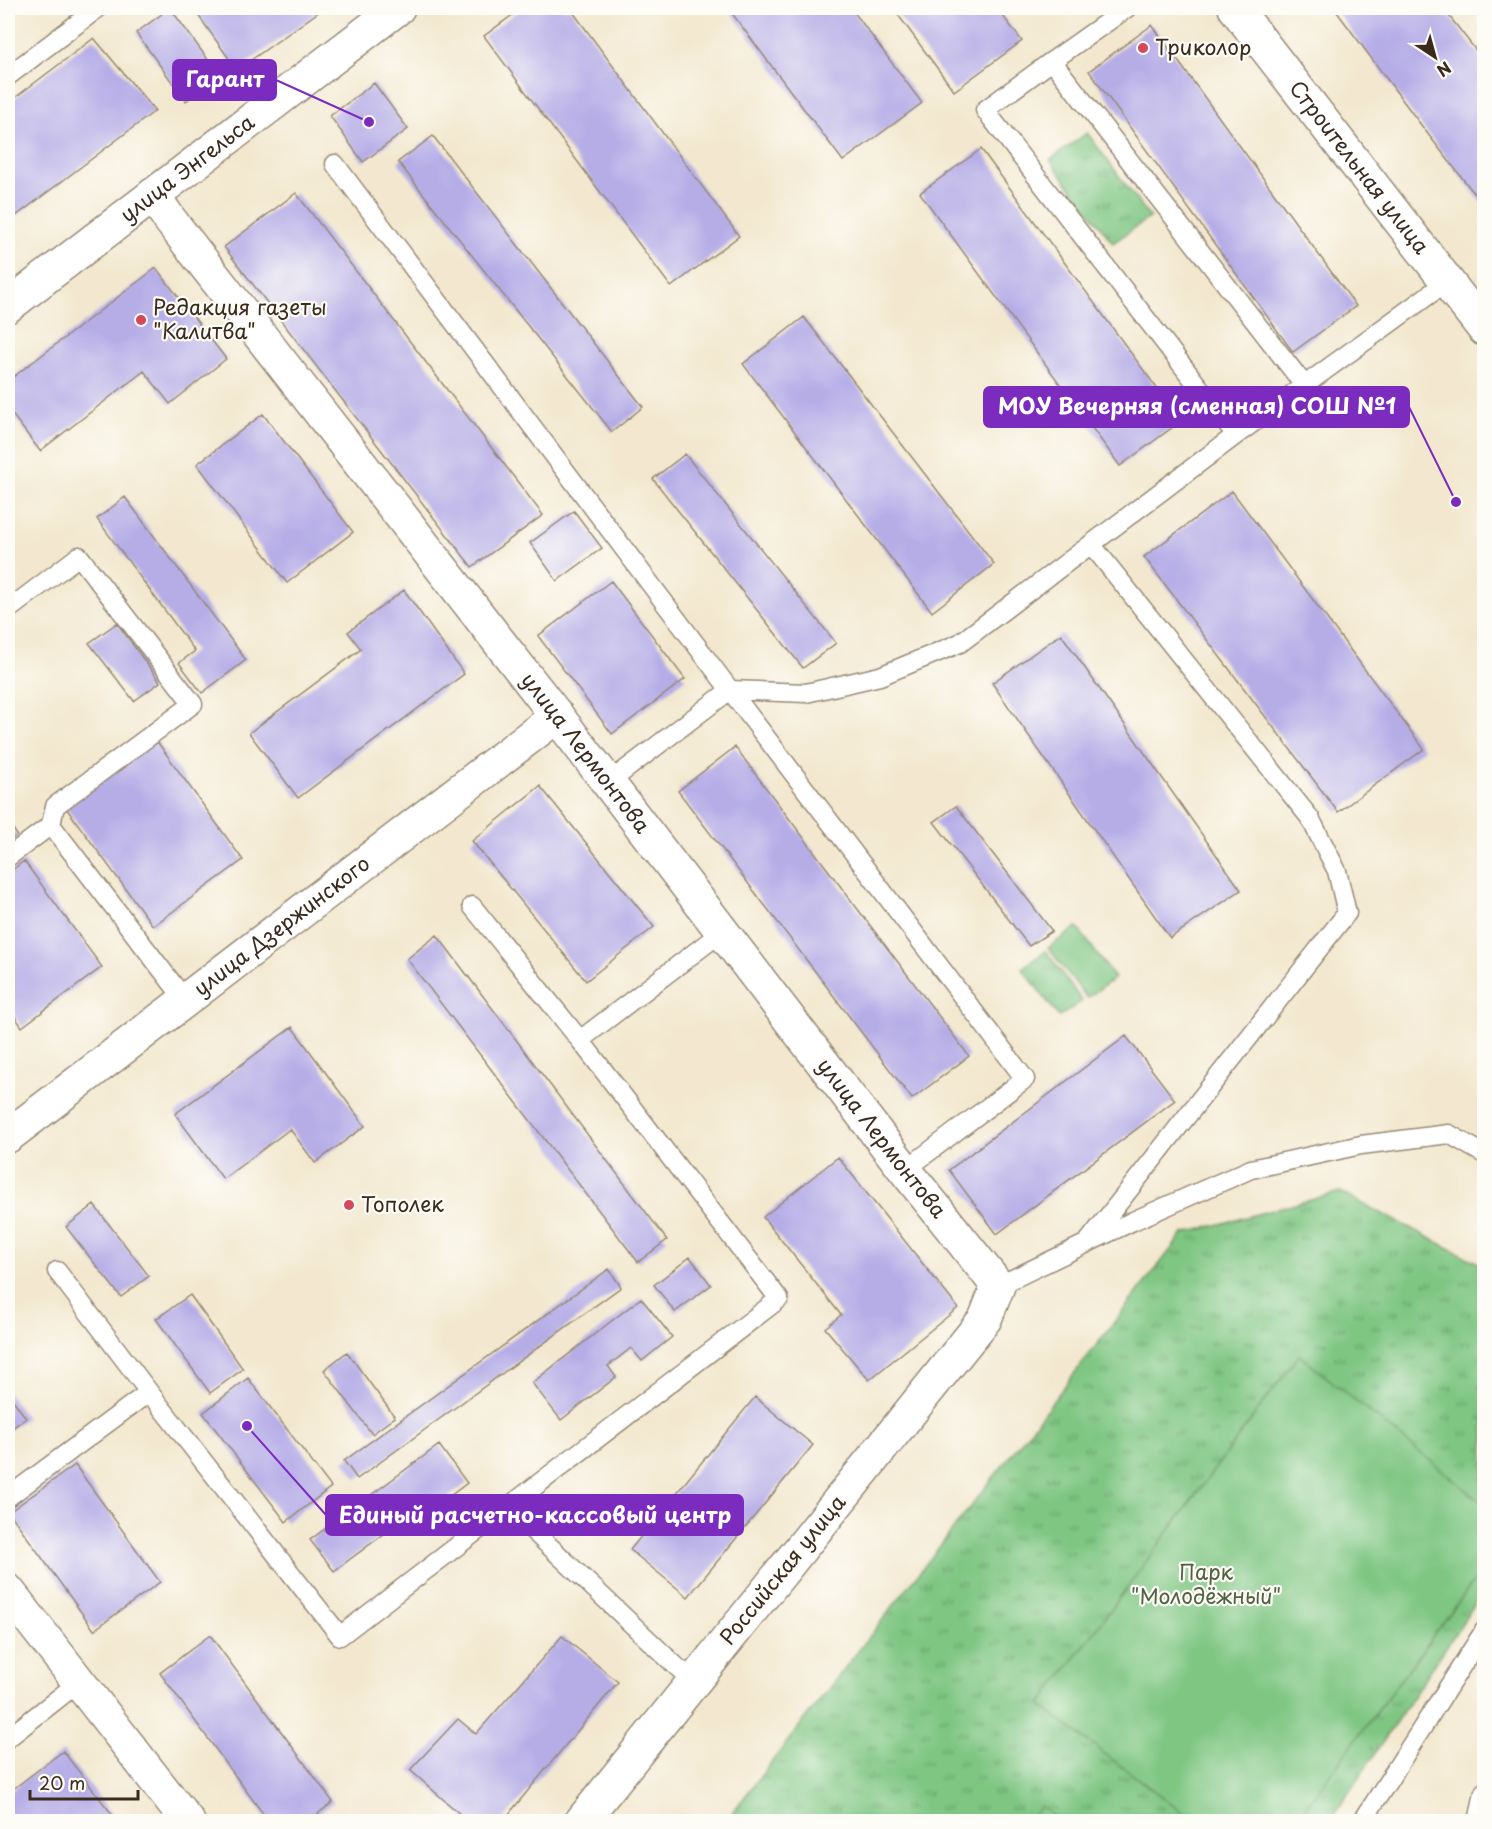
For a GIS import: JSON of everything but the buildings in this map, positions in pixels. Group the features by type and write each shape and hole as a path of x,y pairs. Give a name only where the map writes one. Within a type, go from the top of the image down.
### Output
{"street":[{"name":"улица Энгельса","path":"8,306 398,8"},
{"name":"Строительная улица","path":"1235,8 1485,329"},
{"name":"улица Лермонтова","path":"153,195 170,220 723,931 905,1170 998,1286"},
{"name":"улица Дзержинского","path":"8,1136 557,716"},
{"name":"Российская улица","path":"581,1821 985,1319 998,1286"},
{"path":"8,1591 188,1821"}],"lane":[{"path":"8,76 98,8"},
{"path":"1127,8 985,110 1236,435"},
{"path":"1052,61 1305,386"},
{"path":"335,164 1025,1078 905,1170"},
{"path":"608,783 730,690 806,693 880,676 960,643 1236,435 1448,281"},
{"path":"1087,1243 1347,913 1337,871 1310,818 1091,544"},
{"path":"8,610 79,556 193,704 55,806 51,825 8,857"},
{"path":"51,825 185,1000"},
{"path":"57,1271 340,1636 778,1299 580,1040 472,906"},
{"path":"580,1040 723,931"},
{"path":"998,1286 1251,1169 1361,1145 1449,1134 1485,1154"},
{"path":"8,1497 149,1392"},
{"path":"508,1507 677,1667 694,1680"},
{"path":"1362,1821 1485,1631"},
{"path":"8,1738 79,1682"},
{"path":"1478,1821 1485,1792"}],"green space":[{"path":"1087,133 1150,217 1113,243 1050,160"},
{"path":"1077,927 1115,978 1087,998 1048,948"},
{"path":"1046,951 1082,1001 1059,1017 1022,968"},
{"name":"Парк \"Молодёжный\"","path":"1340,1192 1484,1266 1484,1590 1330,1821 725,1822 1183,1234"},
{"path":"1299,1355 1484,1504 1484,1568 1295,1821 1194,1821 1040,1705"},
{"path":"1041,1806 1059,1821 1028,1821"}],"place":[{"name":"Триколор","path":"1143,48"},
{"name":"Гарант","path":"369,122"},
{"name":"Редакция газеты \"Калитва\"","path":"141,320"},
{"name":"МОУ Вечерняя (сменная) СОШ №1","path":"1456,502"},
{"name":"Тополек","path":"349,1205"},
{"name":"Единый расчетно-кассовый центр","path":"247,1426"}]}
